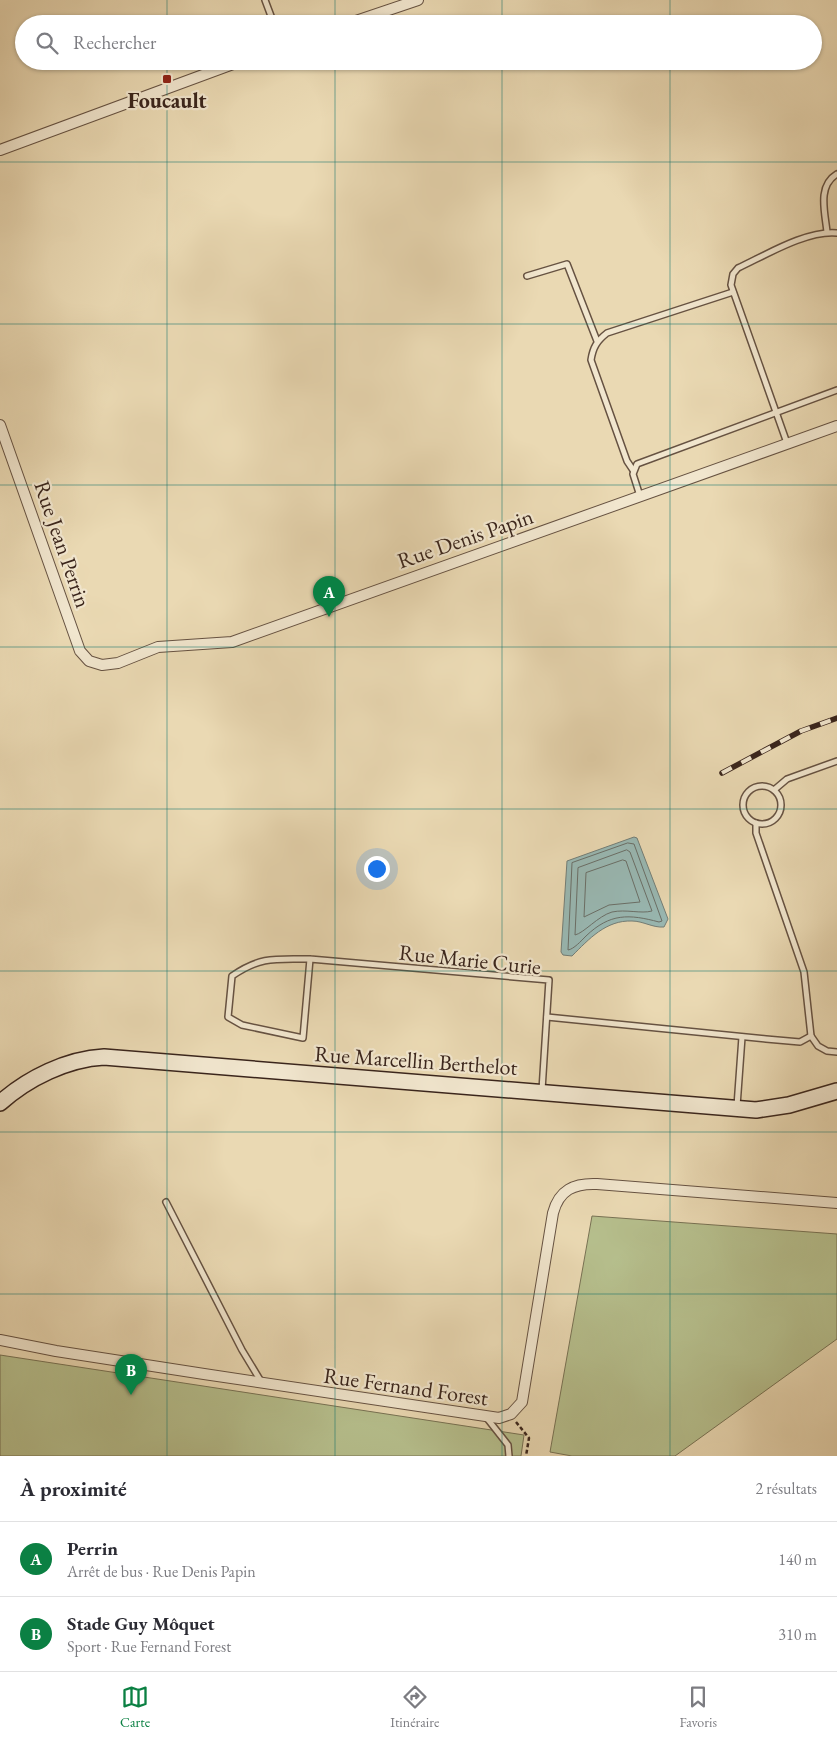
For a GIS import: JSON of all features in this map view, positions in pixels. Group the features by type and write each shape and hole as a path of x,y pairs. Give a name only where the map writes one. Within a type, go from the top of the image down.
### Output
{"street":[{"path":"374,15 418,0"},
{"path":"0,150 217,70"},
{"name":"Rue Jean Perrin","path":"0,424 80,651 89,661 102,666"},
{"name":"Rue Denis Papin","path":"102,666 118,663 158,647 232,642 837,426"},
{"name":"Rue Marcellin Berthelot","path":"0,1103 16,1090 56,1069 80,1060 104,1057 542,1091 756,1110 789,1105 837,1091"},
{"name":"Rue Fernand Forest","path":"0,1340 56,1351 486,1418 499,1418 510,1414 522,1402 525,1392 552,1213 558,1199 565,1190 578,1184 597,1184 837,1203"}],"lane":[{"path":"265,0 271,15"},
{"path":"827,232 823,196 827,181 837,174"},
{"path":"787,444 733,292 731,285 733,274 738,268 810,236 827,232 837,233"},
{"path":"527,276 566,264 598,341"},
{"path":"640,496 633,470 627,461 591,360 592,350 607,333 733,292"},
{"path":"633,470 638,464 837,390"},
{"path":"774,790 787,779 837,761"},
{"path":"756,823 772,821 779,812 780,800 774,790 763,786 751,789 746,794 743,799 744,812 756,823 756,833 804,972 812,1036 818,1046 837,1052"},
{"path":"271,959 310,960 303,1038 242,1026 228,1017 232,976 250,964 271,959"},
{"name":"Rue Marie Curie","path":"310,960 549,980 542,1091"},
{"path":"547,1017 800,1042 812,1036"},
{"path":"737,1108 742,1037"},
{"path":"166,1202 242,1350 262,1383"},
{"path":"486,1418 508,1445 509,1456"}],"path":[{"path":"510,1414 529,1438 526,1456"}],"green space":[{"path":"592,1216 837,1234 837,1339 675,1456 572,1456 550,1452"},
{"path":"0,1355 524,1435 521,1456 0,1456"}],"water":[{"path":"634,837 637,838 668,919 664,927 632,921 614,924 599,932 572,956 563,955 561,952 567,861"}],"railway":[{"path":"722,773 801,731 837,718"}],"place":[{"name":"Foucault","path":"167,79"},
{"name":"Perrin","path":"329,617"},
{"name":"Stade Guy Môquet","path":"131,1395"}]}
